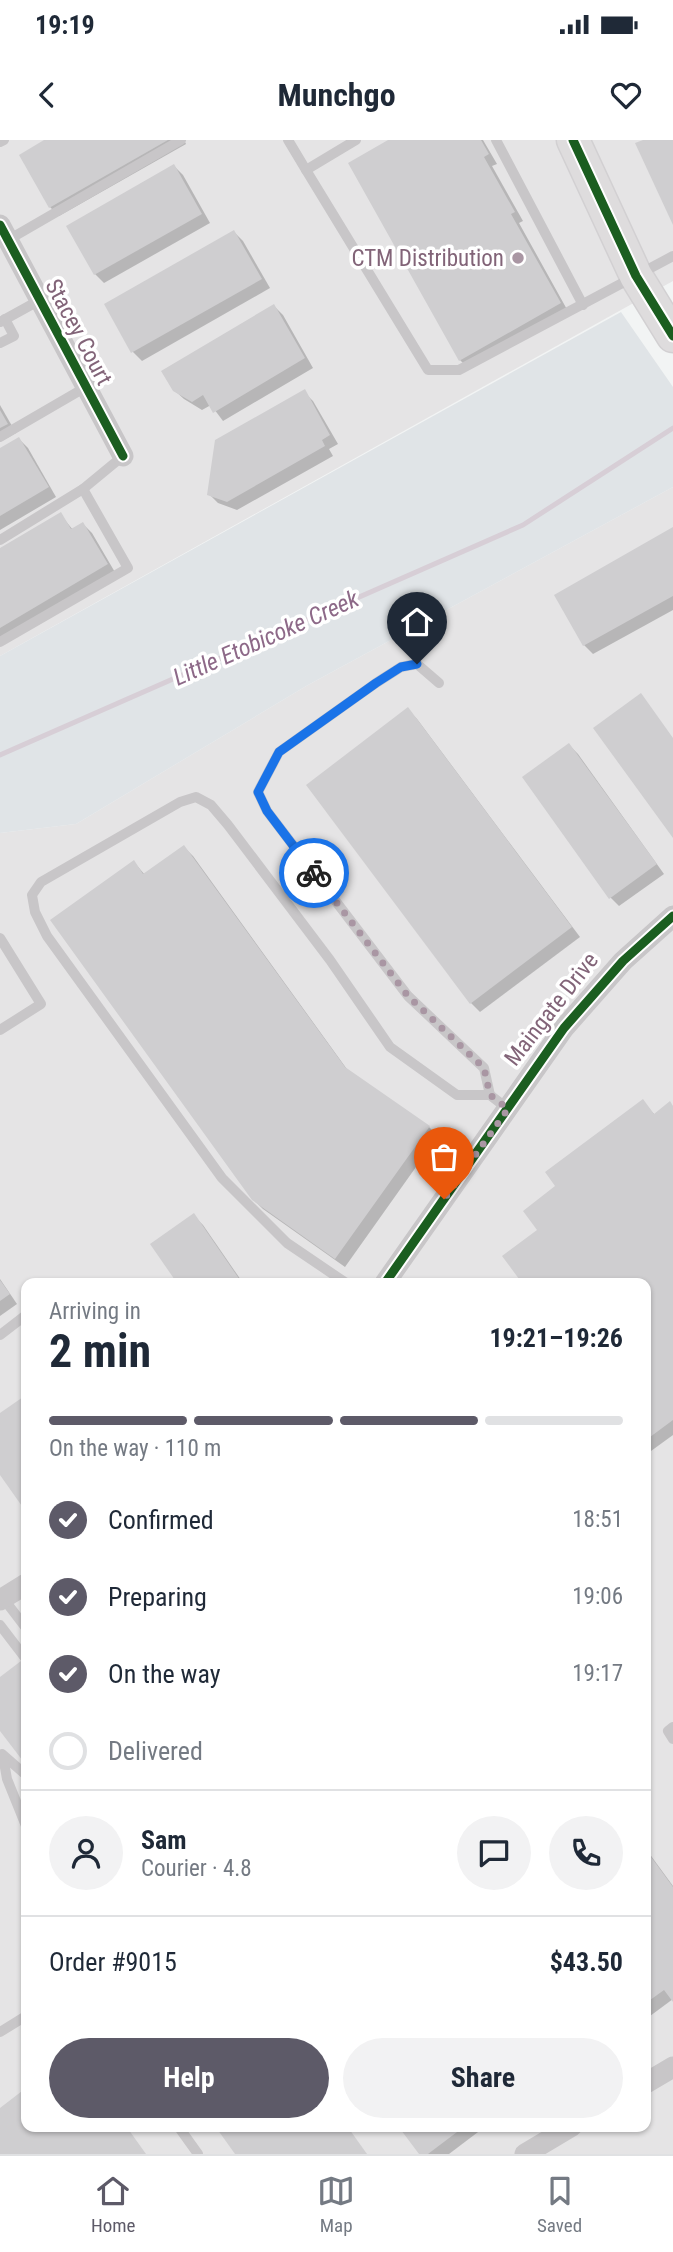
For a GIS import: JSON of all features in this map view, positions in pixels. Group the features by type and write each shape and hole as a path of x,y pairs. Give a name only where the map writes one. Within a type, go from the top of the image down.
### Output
{"street":[{"path":"577,143 636,276 673,337"},
{"name":"Stacey Court","path":"4,233 123,456"},
{"name":"Maingate Drive","path":"389,1278 564,1028 623,961 673,916"},
{"path":"651,2080 673,2067"},
{"path":"525,2154 562,2132"}],"lane":[{"path":"4,233 181,140"},
{"path":"288,140 428,370 459,370 673,256"},
{"path":"306,170 356,140"},
{"path":"496,140 583,305"},
{"path":"0,343 14,335 3,320 40,299"},
{"path":"0,437 86,387"},
{"path":"0,540 83,489 123,456"},
{"path":"0,642 128,568 83,489"},
{"path":"439,683 417,664 401,667 279,752 258,792 267,811 408,996 484,1068 490,1095"},
{"path":"339,1278 287,1243 222,1178 47,936 35,912 32,895 41,881 180,802 196,797 211,804 330,960 390,1047 457,1095 490,1095 508,1109"},
{"path":"0,938 41,1004 0,1030"},
{"path":"0,1335 21,1319"},
{"path":"8,1590 21,1617"},
{"path":"0,1625 21,1651"},
{"path":"673,1727 668,1731 673,1739"},
{"path":"2,1754 21,1771"},
{"path":"2,1754 6,1779 21,1814"},
{"path":"0,2032 21,2019"},
{"path":"182,2132 198,2154"}],"shaded area":[{"path":"0,140 673,140 673,281 0,656"},
{"path":"621,312 673,387 673,487 308,685 76,824 0,833 0,656"},
{"path":"673,487 673,2154 0,2154 0,833 76,824 308,685"}],"building":[{"path":"44,140 168,140 49,208 19,155"},
{"path":"388,140 481,140 489,154 484,157 515,212 511,214 561,303 459,361 348,163"},
{"path":"643,140 673,140 673,225 635,143"},
{"path":"174,164 202,214 94,275 66,226"},
{"path":"234,230 262,279 131,353 104,304"},
{"path":"274,304 305,358 213,413 203,395 192,402 173,391 161,371"},
{"path":"305,389 330,435 322,440 325,446 227,502 207,495 215,440"},
{"path":"0,410 8,424 0,428"},
{"path":"19,437 49,487 0,516 0,448"},
{"path":"61,512 71,529 83,522 108,564 0,628 0,548"},
{"path":"673,527 673,596 583,646 554,595"},
{"path":"641,693 673,738 673,838 593,728"},
{"path":"408,707 572,927 470,1004 306,785"},
{"path":"569,743 657,864 609,899 522,777"},
{"path":"184,845 345,1067 430,1126 335,1259 252,1200 50,920 134,860 143,874"},
{"path":"643,1099 654,1114 670,1101 673,1106 673,1420 651,1436 651,1278 518,1278 502,1256 537,1230 523,1211 555,1186 545,1172"},
{"path":"194,1213 239,1278 174,1278 150,1244"},
{"path":"0,1280 10,1294 0,1301"},
{"path":"21,1398 21,1505 0,1475 0,1413"},
{"path":"21,1661 21,1758 0,1731 0,1677"},
{"path":"651,1857 673,1887 673,2002 664,1990 651,1999"},
{"path":"21,2092 21,2132 130,2132 146,2154 0,2154 0,2108"},
{"path":"219,2132 351,2132 367,2154 235,2154"},
{"path":"402,2132 457,2132 428,2154 419,2154"}],"waterway":[{"name":"Little Etobicoke Creek","path":"0,755 523,525 673,428"}],"cycle path":[{"path":"573,140 636,276 673,336"},
{"path":"0,225 123,456"},
{"path":"389,1278 564,1028 623,961 673,916"}],"way so far":[{"path":"314,873 408,996 484,1068 490,1095 508,1109 444,1199"}],"place":[{"name":"CTM Distribution","path":"518,258"}],"route":[{"path":"314,873 267,811 258,792 279,752 401,667 417,664"}]}
